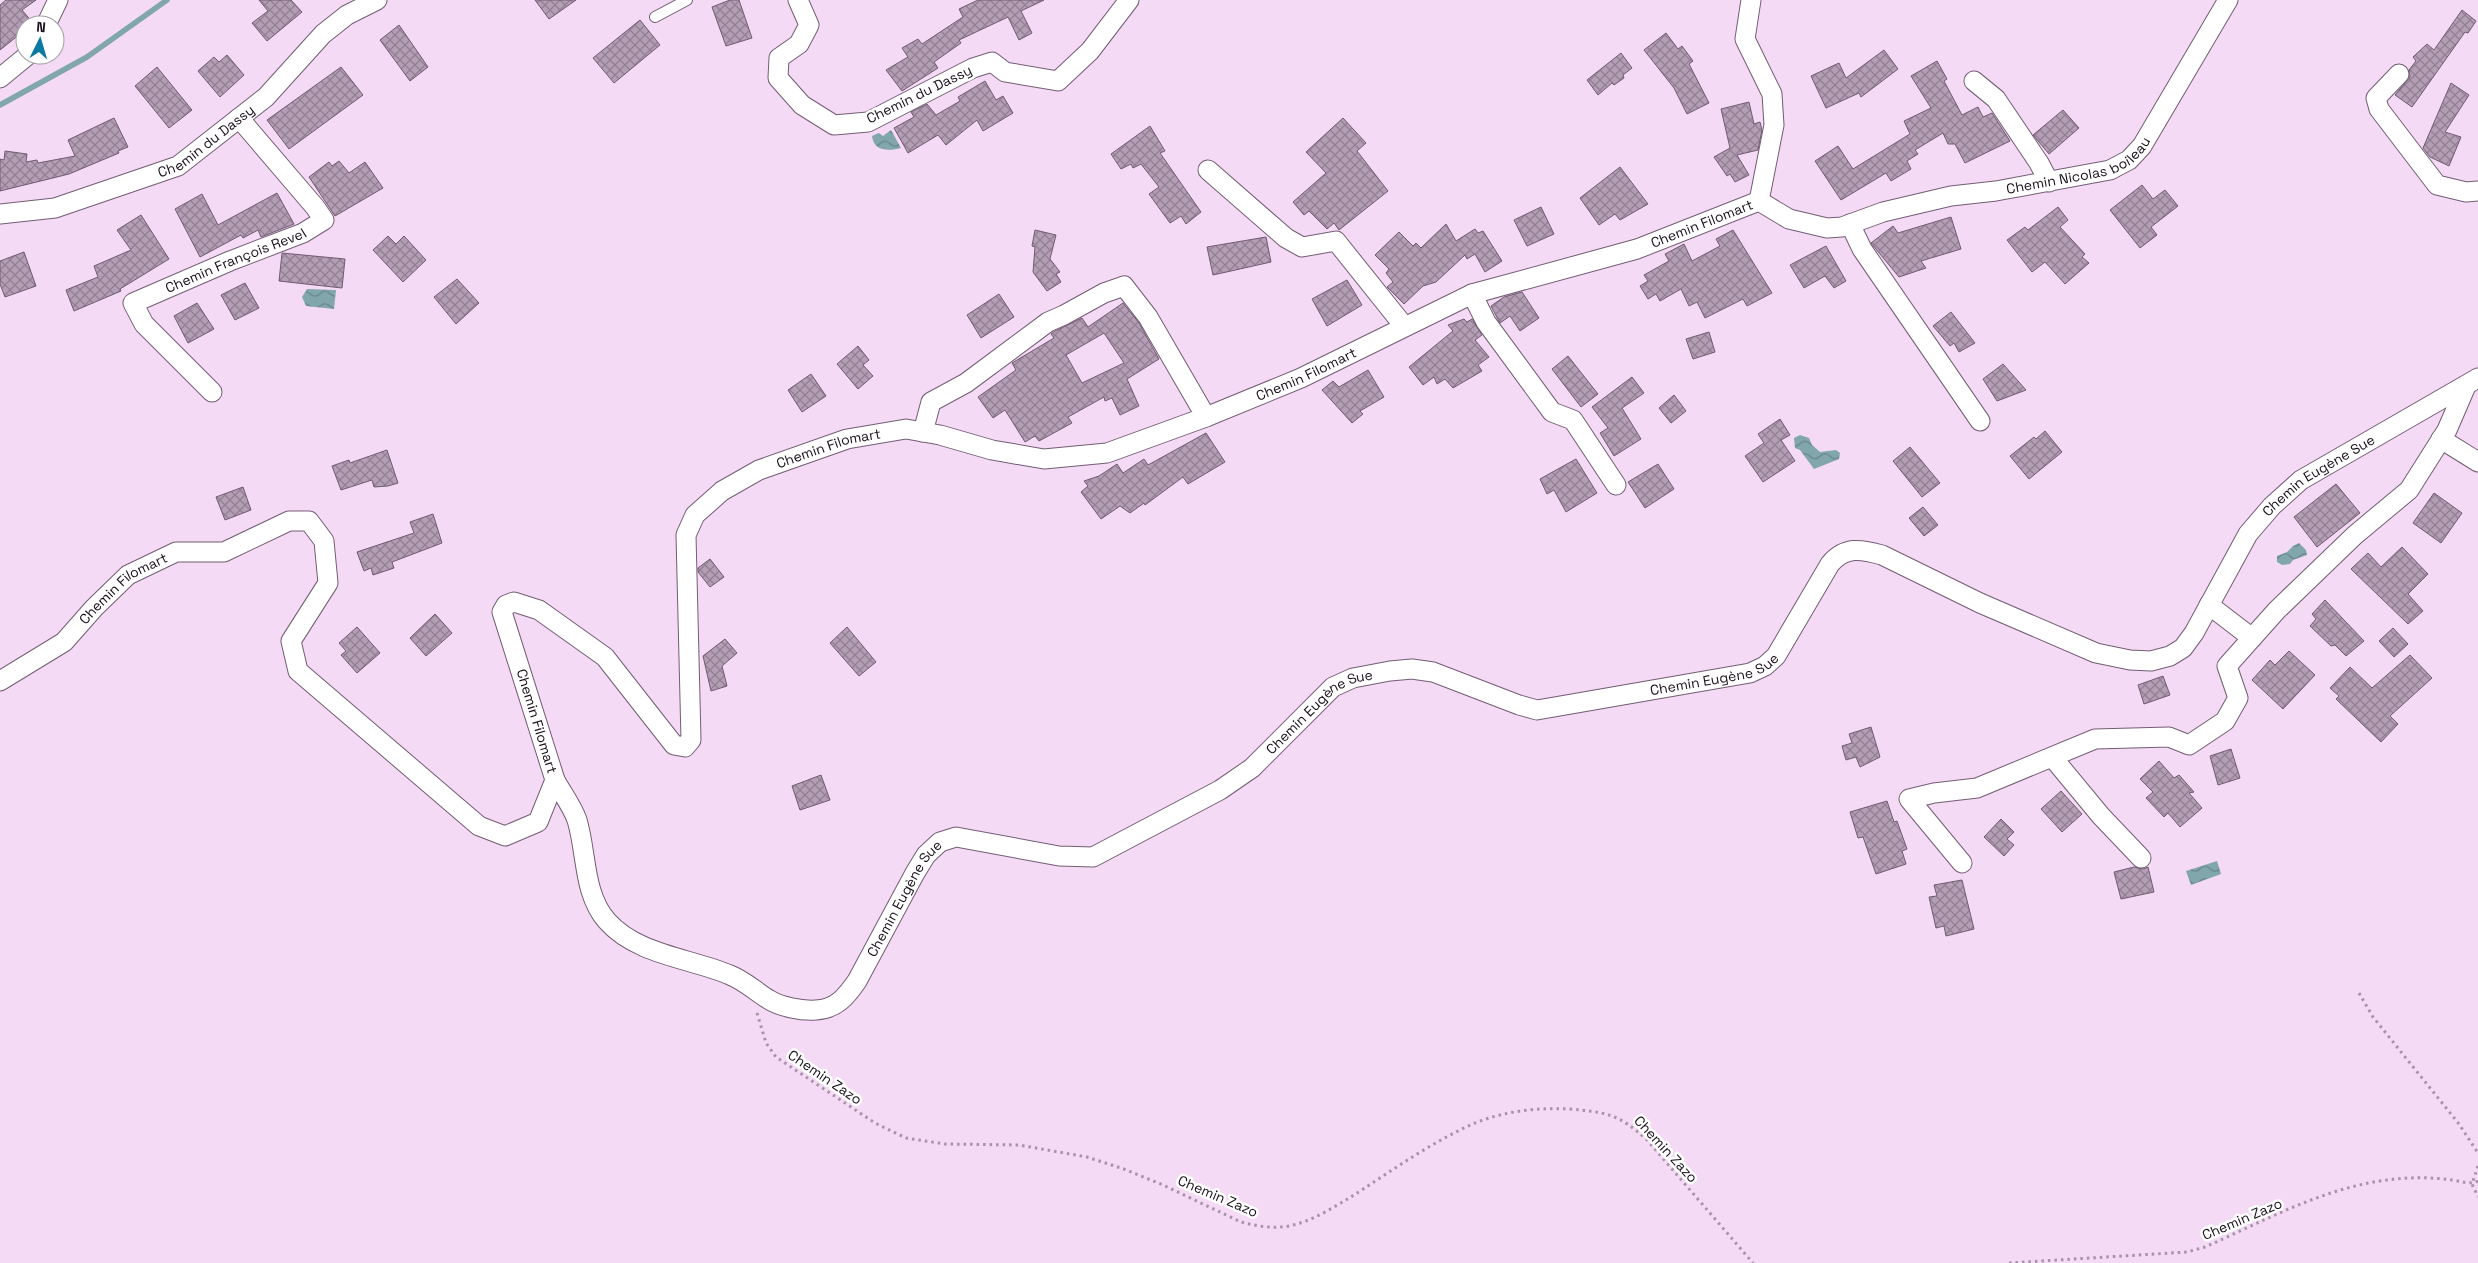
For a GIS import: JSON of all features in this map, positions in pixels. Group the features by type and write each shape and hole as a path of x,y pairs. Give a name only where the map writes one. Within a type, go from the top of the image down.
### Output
{"street":[{"path":"51,15 58,0"},
{"name":"Chemin du Dassy","path":"0,214 55,208 178,166 266,97 323,34 347,15 377,0"},
{"name":"Chemin du Dassy","path":"798,0 809,25 799,44 780,58 778,78 802,105 834,125 868,122 973,68 992,62 1005,72 1058,80 1090,51 1129,0"},
{"name":"Chemin Filomart","path":"0,681 64,642 94,608 128,576 176,552 224,552 289,521 309,521 324,541 328,583 291,641 298,671 479,826 505,836 538,822 555,780 502,612 506,605 514,602 539,610 605,657 674,745 685,747 691,740 686,535 695,515 722,491 759,470 847,439 906,429 940,435 992,450 1044,459 1107,453 1206,417 1301,378 1472,294 1637,249 1759,201 1774,125 1772,94 1745,39 1751,0"},
{"name":"Chemin Nicolas boileau","path":"1759,201 1789,218 1827,228 1842,227 1883,212 1951,196 1996,191 2110,170 2129,160 2142,146 2228,0"},
{"path":"0,78 16,65"},
{"path":"2399,74 2376,98 2379,109 2437,185 2466,192 2478,191"},
{"path":"1974,81 1996,99 2039,162 2049,182"},
{"name":"Chemin François Revel","path":"212,392 144,324 133,303 230,261 303,233 324,220 239,118"},
{"path":"1208,170 1286,238 1302,247 1336,241 1404,326"},
{"path":"1850,224 1868,257 1980,421"},
{"path":"923,432 931,402 966,383 1048,322 1104,293 1124,286 1148,317 1206,417"},
{"path":"1472,294 1486,322 1552,412 1573,420 1616,484"},
{"name":"Chemin Eugène Sue","path":"1962,863 1909,799 1934,793 1977,788 2095,739 2169,737 2189,745 2225,721 2238,698 2227,666 2277,610 2355,535 2408,490 2441,439 2472,382"},
{"name":"Chemin Eugène Sue","path":"555,780 576,819 593,898 605,920 622,937 643,947 731,975 752,986 770,1000 778,1003 801,1010 828,1009 846,997 857,981 915,872 926,855 940,842 956,837 972,838 1059,856 1092,857 1220,790 1252,768 1333,687 1354,678 1390,670 1412,669 1433,672 1519,706 1537,710 1554,709 1750,673 1765,666 1776,656 1830,564 1836,556 1848,550 1866,550 1882,555 1980,604 2096,653 2130,660 2151,661 2170,656 2183,648 2194,633 2248,534 2272,506 2301,480 2472,382"},
{"path":"2441,439 2478,462"},
{"path":"2209,605 2252,638"},
{"path":"2053,758 2101,816 2141,858"}],"lane":[{"path":"655,17 686,0"}],"path":[{"name":"Chemin Zazo","path":"752,986 759,1025 766,1043 776,1057 875,1123 906,1138 945,1144 1019,1145 1088,1157 1124,1169 1241,1222 1258,1226 1288,1226 1303,1222 1332,1208 1458,1130 1492,1117 1525,1111 1558,1109 1612,1115 1628,1122 1646,1140 1753,1263"},
{"path":"2359,993 2373,1017 2459,1124 2478,1153"},
{"path":"2478,1166 2472,1184 2478,1197"},
{"name":"Chemin Zazo","path":"2009,1263 2187,1252 2205,1247 2333,1192 2360,1185 2406,1178 2453,1180 2472,1184 2478,1182"}],"water":[{"path":"891,130 901,148 887,150 879,148 873,141 872,136 879,133 883,136"},
{"path":"307,289 336,290 334,309 306,306 302,297"},
{"path":"1800,435 1809,438 1812,445 1820,452 1836,450 1840,453 1839,459 1814,469 1800,450 1795,448 1794,438"},
{"path":"2299,543 2306,550 2307,555 2293,560 2290,564 2282,565 2277,562 2277,556 2287,552"},
{"path":"2217,861 2221,874 2191,885 2186,871"}],"building":[{"path":"6,0 36,0 22,10 26,15 15,15 15,38 0,50 0,5"},
{"path":"259,0 291,0 302,12 267,41 252,23 268,11"},
{"path":"535,0 576,0 549,19"},
{"path":"730,0 739,0 752,38 726,46 712,7"},
{"path":"978,0 1044,0 1021,11 1032,33 1019,40 1008,17 959,40 961,43 934,62 938,68 902,91 886,70 908,57 902,48 918,39 922,44 963,17 959,9"},
{"path":"2462,10 2476,21 2468,33 2465,32 2412,107 2395,95 2410,77 2409,70 2416,61 2413,57 2427,44 2434,50"},
{"path":"640,20 660,45 614,83 593,58"},
{"path":"399,25 428,67 410,81 380,40"},
{"path":"1666,33 1678,49 1682,46 1693,61 1689,64 1709,103 1687,114 1674,88 1644,50"},
{"path":"1884,50 1898,69 1861,97 1859,93 1826,108 1811,76 1839,63 1846,78"},
{"path":"1621,53 1632,68 1623,75 1624,78 1614,85 1612,83 1598,95 1587,80"},
{"path":"227,55 244,75 220,97 198,71 214,57 219,62"},
{"path":"1937,61 1947,79 1944,81 1962,115 1978,107 1983,117 1992,113 2010,141 1965,163 1955,144 1948,144 1943,133 1915,150 1918,154 1907,161 1911,169 1891,181 1886,173 1841,200 1815,161 1838,146 1853,169 1910,134 1904,121 1931,108 1911,76"},
{"path":"157,67 192,110 169,128 135,86"},
{"path":"341,67 363,95 289,149 267,120"},
{"path":"985,81 996,100 1003,96 1013,113 983,131 977,120 946,145 938,135 908,153 894,128 914,117 911,112 927,104 936,115 960,101 958,97"},
{"path":"2451,83 2469,95 2445,132 2461,137 2449,166 2430,157 2423,148"},
{"path":"1749,102 1754,124 1760,122 1762,130 1758,150 1737,155 1749,175 1735,182 1730,174 1727,176 1714,157 1730,148 1721,109"},
{"path":"2063,110 2079,128 2049,154 2033,135"},
{"path":"114,118 128,147 118,151 119,153 69,174 0,191 0,159 4,160 5,151 27,154 26,162 37,160 38,163 75,156 68,140"},
{"path":"1343,118 1366,143 1357,151 1388,191 1339,230 1334,223 1327,229 1309,211 1304,215 1293,202 1326,173 1306,152"},
{"path":"1150,126 1165,151 1160,153 1201,212 1186,224 1181,216 1170,223 1149,194 1159,187 1141,164 1133,168 1131,164 1121,169 1111,154"},
{"path":"339,161 349,173 365,162 383,188 335,216 309,177 329,162 332,166"},
{"path":"1620,167 1648,204 1620,220 1615,214 1599,225 1580,198"},
{"path":"2142,185 2153,199 2165,190 2178,206 2151,227 2157,235 2140,248 2110,210"},
{"path":"277,193 294,224 261,237 258,230 243,238 241,235 200,257 175,209 202,194 218,225"},
{"path":"1541,207 1554,234 1527,246 1514,220"},
{"path":"2058,207 2068,220 2060,227 2085,254 2082,257 2089,263 2065,284 2045,262 2032,272 2007,240 2025,227 2028,230"},
{"path":"141,215 169,259 120,289 121,291 74,311 66,290 98,277 94,266 131,250 117,230"},
{"path":"1951,217 1961,249 1921,261 1926,268 1899,277 1871,243 1893,226 1898,233"},
{"path":"1446,224 1456,241 1475,229 1478,233 1483,231 1502,261 1485,272 1475,254 1467,259 1465,255 1436,282 1423,286 1404,304 1387,287 1393,282 1386,273 1389,269 1375,255 1399,232 1413,246 1416,243 1421,248"},
{"path":"1035,230 1056,235 1050,259 1060,272 1056,274 1061,282 1047,291 1033,272 1035,247 1032,246"},
{"path":"1733,230 1772,293 1747,306 1743,299 1705,318 1697,302 1689,306 1681,289 1660,301 1656,294 1648,299 1640,286 1648,281 1644,275 1669,261 1665,254 1684,244 1692,261 1720,246 1716,239"},
{"path":"388,236 396,244 404,236 426,260 403,282 373,250"},
{"path":"1266,237 1271,262 1213,275 1207,247"},
{"path":"1826,246 1846,281 1834,288 1825,276 1804,288 1790,265"},
{"path":"24,252 36,286 5,297 0,284 0,261"},
{"path":"282,253 345,259 342,288 279,281"},
{"path":"457,279 479,303 456,324 434,297"},
{"path":"1347,280 1362,305 1327,326 1312,299"},
{"path":"245,283 259,308 235,320 221,295"},
{"path":"1522,292 1539,318 1520,331 1510,316 1500,323 1491,306 1504,297"},
{"path":"999,294 1014,317 981,338 967,315"},
{"path":"197,303 214,329 188,343 174,316"},
{"path":"1123,303 1139,323 1159,359 1127,379 1139,406 1120,415 1112,398 1105,401 1104,397 1068,417 1072,423 1039,441 1035,436 1025,442 1005,410 993,418 978,397 1016,370 1012,363 1054,338 1051,334 1055,331 1082,318 1088,327","holes":["1104,333 1124,363 1082,383 1066,355"]},
{"path":"1951,312 1975,343 1959,352 1954,343 1950,346 1933,326"},
{"path":"1464,319 1467,322 1472,319 1482,335 1475,340 1489,357 1478,365 1482,371 1453,388 1445,379 1437,384 1434,377 1423,385 1409,367 1453,331 1448,325"},
{"path":"1709,332 1715,352 1693,359 1686,339"},
{"path":"858,346 869,360 863,365 873,376 858,389 837,364"},
{"path":"1568,356 1598,394 1581,407 1552,369"},
{"path":"2003,364 2026,390 1997,401 1983,379"},
{"path":"1368,370 1384,397 1360,411 1363,414 1352,423 1322,390 1333,381 1339,387"},
{"path":"811,374 826,396 802,412 788,390"},
{"path":"1632,377 1644,393 1622,408 1641,439 1614,456 1600,433 1608,428 1592,407"},
{"path":"1674,395 1686,411 1671,423 1659,408"},
{"path":"1780,419 1790,435 1781,440 1795,461 1763,482 1745,456 1764,443 1758,434"},
{"path":"2045,431 2062,452 2029,479 2010,456 2034,437 2036,439"},
{"path":"1206,433 1225,462 1188,484 1183,477 1145,505 1144,503 1130,513 1120,506 1101,519 1081,492 1088,486 1084,481 1099,476 1117,464 1123,473 1144,459 1148,465"},
{"path":"1910,447 1940,483 1922,497 1893,461"},
{"path":"387,450 398,483 374,487 372,480 341,490 332,466 349,460 350,463"},
{"path":"1576,459 1597,493 1566,512 1554,490 1547,494 1540,479"},
{"path":"1658,464 1674,489 1645,508 1628,482"},
{"path":"2336,484 2360,513 2317,547 2294,517"},
{"path":"243,487 251,510 225,520 216,497"},
{"path":"2434,493 2462,513 2441,543 2413,523"},
{"path":"1923,507 1938,525 1924,536 1909,518"},
{"path":"433,514 442,543 392,562 394,568 373,575 371,568 364,571 357,552 414,533 410,522"},
{"path":"2402,547 2428,574 2408,594 2423,611 2408,624 2351,569 2368,553 2381,567"},
{"path":"710,559 724,577 710,587 698,572 698,568"},
{"path":"2325,600 2364,641 2346,656 2335,645 2331,646 2310,626 2316,619 2312,614"},
{"path":"435,614 452,633 426,656 410,638"},
{"path":"357,627 380,653 357,673 341,655 346,651 339,643"},
{"path":"847,627 876,662 859,676 830,643"},
{"path":"2393,628 2408,644 2394,657 2379,641"},
{"path":"725,639 737,653 722,666 727,686 711,691 703,656"},
{"path":"2289,651 2315,675 2283,709 2252,680 2270,660 2275,665"},
{"path":"2410,655 2432,678 2390,716 2398,724 2381,742 2336,699 2339,696 2330,688 2350,667 2372,688"},
{"path":"2163,676 2170,695 2144,704 2138,685"},
{"path":"1871,727 1880,757 1860,767 1856,757 1846,760 1842,746 1852,743 1849,734"},
{"path":"2231,749 2240,778 2218,785 2210,756"},
{"path":"2159,761 2174,778 2179,775 2194,792 2189,793 2202,808 2180,827 2168,813 2164,817 2146,798 2153,792 2140,779"},
{"path":"821,775 830,800 800,810 792,786"},
{"path":"2061,791 2082,814 2062,832 2041,809"},
{"path":"1887,801 1894,822 1897,821 1907,849 1902,851 1906,864 1876,874 1863,837 1858,838 1850,812"},
{"path":"2001,819 2014,832 2007,839 2014,845 2004,856 1984,837"},
{"path":"2134,867 2143,869 2148,867 2154,892 2121,899 2114,872"},
{"path":"1962,880 1974,929 1946,936 1944,926 1936,928 1929,897 1937,896 1934,885"}],"waterway":[{"path":"0,105 87,57 167,0"}]}
